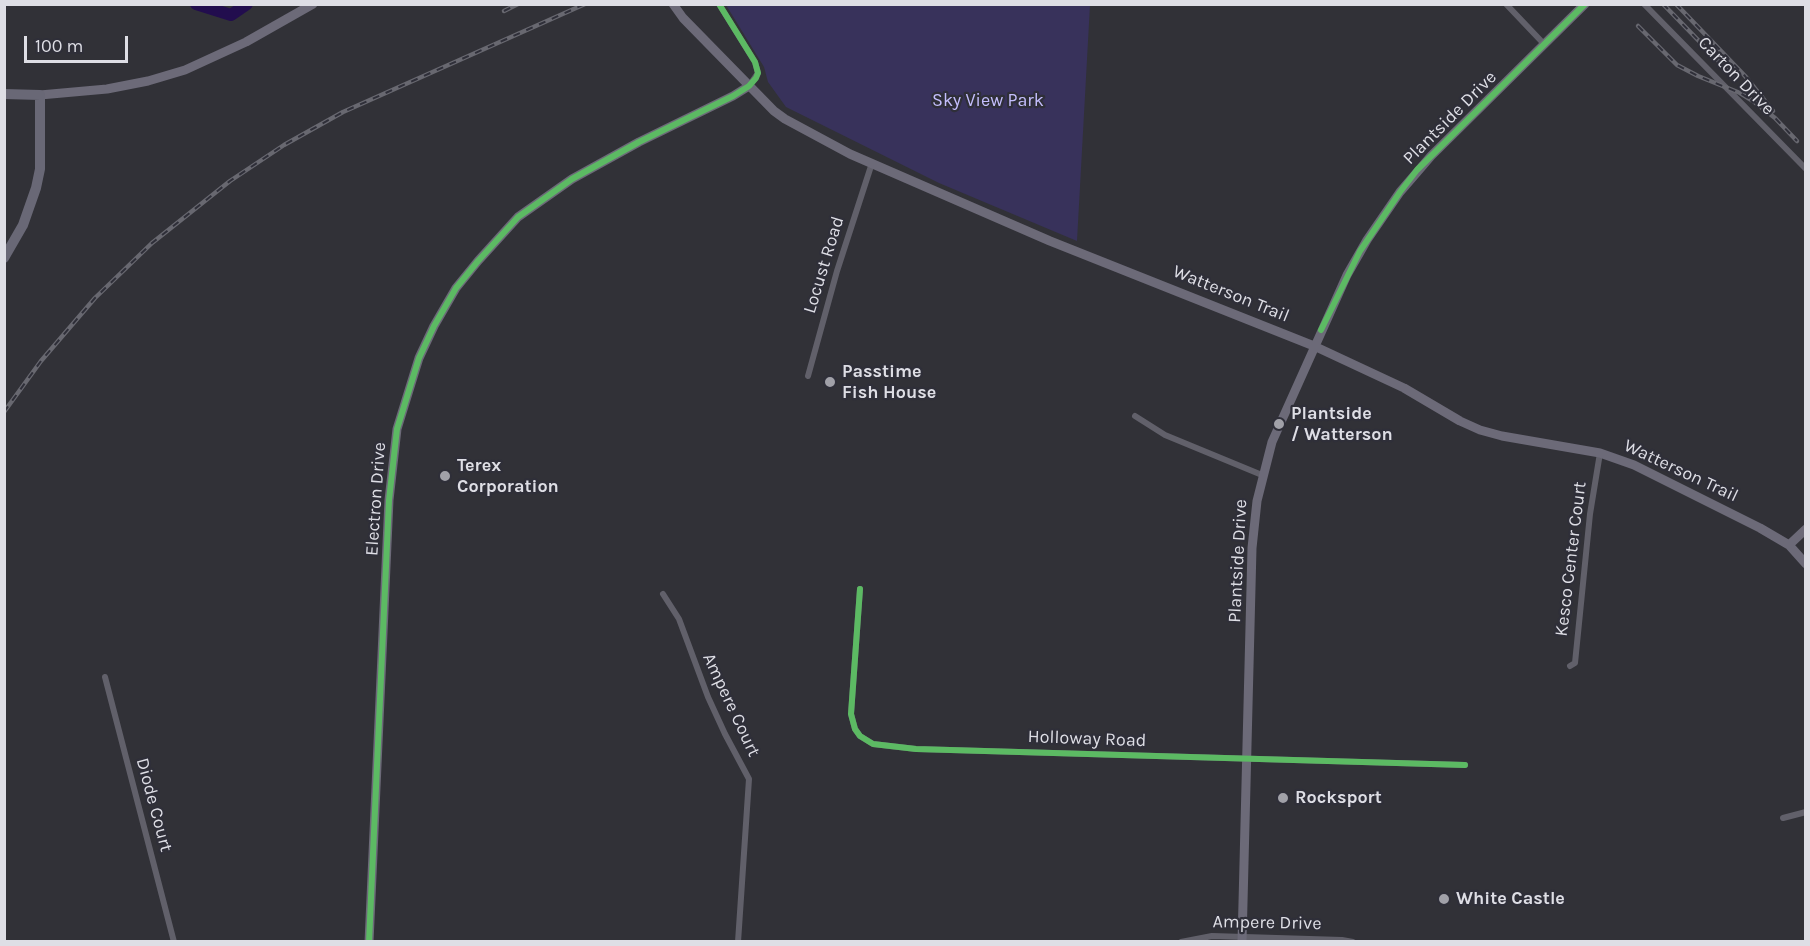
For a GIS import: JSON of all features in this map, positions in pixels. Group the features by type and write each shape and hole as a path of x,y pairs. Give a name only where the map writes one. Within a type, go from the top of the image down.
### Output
{"main road":[{"path":"4,94 40,95 40,169 36,188 23,225 4,258"}],"street":[{"path":"40,95 107,89 148,81 185,70 221,55 313,4"},
{"name":"Watterson Trail","path":"673,4 749,86 785,119 872,163 1050,241 1314,346 1404,388 1480,430 1599,453 1643,469 1742,518 1789,545 1806,564"},
{"path":"719,4 755,62 758,73 749,86"},
{"path":"1506,4 1544,44"},
{"name":"Plantside Drive","path":"1242,939 1252,548 1262,475 1279,423 1358,254 1400,192 1431,156 1585,4"},
{"name":"Carton Drive","path":"1644,4 1806,169"},
{"name":"Electron Drive","path":"369,942 389,500 397,429 418,358 456,288 518,218 572,178 749,86"},
{"name":"Locust Road","path":"808,376 848,233 872,163"},
{"path":"1135,416 1165,435 1262,475"},
{"name":"Kesco Center Court","path":"1570,666 1575,663 1590,514 1599,453"},
{"path":"1789,545 1806,529"},
{"name":"Holloway Road","path":"860,589 851,714 855,729 866,741 873,744 916,749 1465,765"},
{"name":"Ampere Court","path":"663,594 679,619 724,734 749,779 738,942"},
{"name":"Diode Court","path":"105,677 174,942"},
{"path":"1783,818 1806,812"},
{"name":"Ampere Drive","path":"1181,942 1212,936 1242,939 1342,939 1353,942"}],"green space":[{"name":"Sky View Park","path":"726,5 1090,5 1077,241 939,183 786,107 768,82 764,67"}],"waterway":[{"path":"196,4 231,15 247,4"}],"railway":[{"path":"504,11 518,4"},
{"path":"4,412 41,361 95,298 152,243 230,181 284,145 343,112 585,4"},
{"path":"1663,4 1733,76"},
{"path":"1676,4 1745,76 1773,111"},
{"path":"1638,26 1677,65 1753,101 1775,118 1797,141"}],"cycle path":[{"path":"369,942 389,500 397,429 419,358 456,288 518,217 572,179 639,142 733,96 749,86 756,78 758,73 755,62 719,4"},
{"path":"1321,330 1360,251 1417,170 1585,4"},
{"path":"860,589 851,714 855,729 860,736 873,744 916,749 1465,765"}],"place":[{"name":"Passtime Fish House","path":"830,382"},
{"name":"Plantside / Watterson","path":"1279,424"},
{"name":"Terex Corporation","path":"445,476"},
{"name":"Rocksport","path":"1283,798"},
{"name":"White Castle","path":"1444,899"}]}
